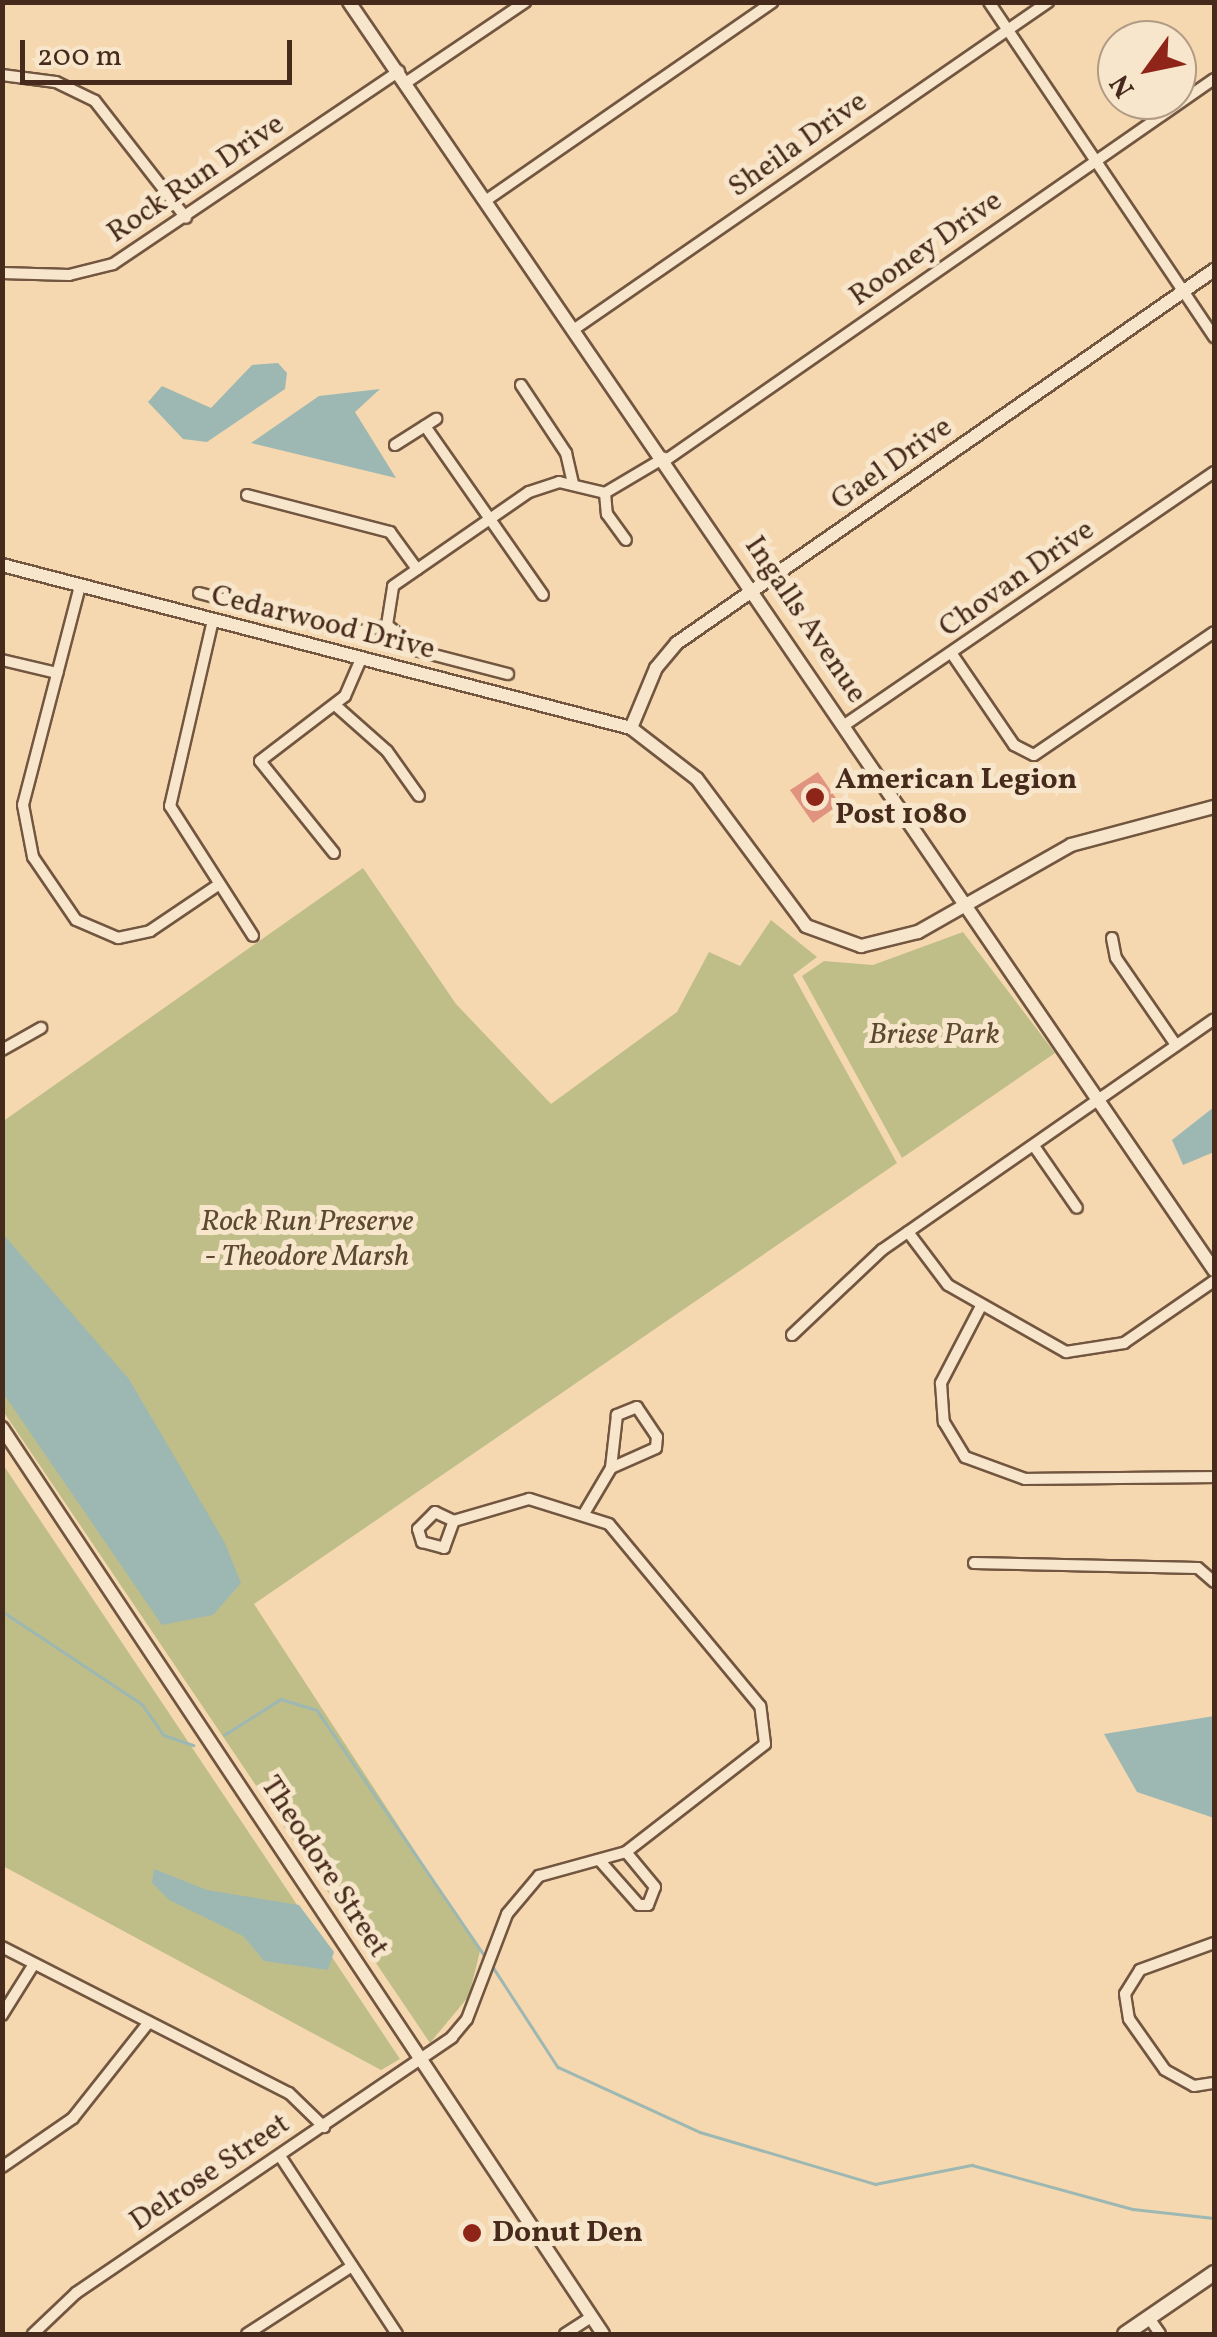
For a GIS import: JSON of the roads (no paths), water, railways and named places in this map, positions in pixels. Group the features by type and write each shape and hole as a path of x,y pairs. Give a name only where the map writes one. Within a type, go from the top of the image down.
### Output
{"main road":[{"path":"1125,2334 1214,2273"}],"street":[{"name":"Ingalls Avenue","path":"349,2 1101,1096 1214,1270"},
{"name":"Rock Run Drive","path":"2,272 94,272 526,2"},
{"path":"488,199 773,2"},
{"path":"989,2 1214,337"},
{"name":"Sheila Drive","path":"576,328 1048,2"},
{"path":"2,75 56,82 95,101 186,218"},
{"name":"Rooney Drive","path":"605,493 666,459 1214,79"},
{"name":"Gael Drive","path":"631,728 656,668 677,643 1214,270"},
{"path":"521,385 566,453 573,484"},
{"path":"396,445 436,419"},
{"path":"425,426 542,595"},
{"name":"Chovan Drive","path":"846,724 1214,472"},
{"path":"387,624 394,586 544,485 573,484 605,493 607,514 626,540"},
{"path":"247,496 390,532 417,569"},
{"name":"Cedarwood Drive","path":"2,565 631,728"},
{"path":"80,586 24,824 34,857 76,920 101,935 134,936 218,885"},
{"path":"199,594 352,632 387,624"},
{"path":"213,620 170,806 253,936"},
{"path":"387,624 419,651 508,674"},
{"path":"952,654 1014,744 1034,755 1214,632"},
{"path":"334,853 260,761 335,705 361,658"},
{"path":"2,660 57,673"},
{"path":"335,705 388,751 419,796"},
{"path":"631,728 697,778 786,907 831,940 889,942 968,903 1071,844 1214,807"},
{"path":"1112,938 1116,958 1176,1045"},
{"path":"792,1335 908,1232 1214,1019"},
{"path":"2,1050 42,1028"},
{"path":"1034,1146 1077,1208"},
{"path":"908,1232 948,1285 980,1308 1066,1352 1096,1353 1214,1282"},
{"path":"980,1308 941,1383 944,1422 965,1457 1024,1479 1214,1477"},
{"path":"454,1521 530,1499 585,1512 611,1468 617,1416 637,1407 657,1437 656,1448 611,1468"},
{"name":"Theodore Street","path":"2,1428 602,2334"},
{"name":"Delrose Street","path":"33,2334 76,2293 422,2062 467,2019 507,1914 539,1876 626,1852 757,1754 766,1718 627,1539 585,1512"},
{"path":"974,1563 1198,1568 1214,1582"},
{"path":"601,1862 639,1905 648,1905 655,1887 626,1852"},
{"path":"1214,1943 1140,1970 1124,1994 1129,2019 1165,2070 1194,2086 1214,2083"},
{"path":"2,1947 289,2093 324,2127"},
{"path":"2,2015 34,1964"},
{"path":"2,2167 73,2118 149,2022"},
{"path":"280,2156 397,2334"},
{"path":"247,2334 352,2266"},
{"path":"565,2334 591,2317"},
{"path":"1149,2318 1160,2334"}],"water":[{"path":"278,363 287,373 285,389 207,442 183,439 148,402 162,386 211,408 252,365"},
{"path":"380,389 355,412 396,478 251,443 319,396"},
{"path":"1214,1107 1214,1152 1183,1165 1172,1140"},
{"path":"3,1234 129,1379 225,1543 241,1583 213,1615 162,1625 3,1393"},
{"path":"1214,1716 1214,1818 1137,1792 1104,1734"},
{"path":"154,1869 207,1890 299,1905 334,1952 328,1970 264,1961 243,1936 169,1900 152,1883"}],"waterway":[{"path":"2,1611 142,1704 164,1735 193,1745"},
{"path":"224,1735 281,1699 317,1710 486,1958"},
{"path":"491,1964 558,2067 700,2132 875,2184 972,2165 1133,2209 1214,2218"}],"place":[{"name":"American Legion Post 1080","path":"815,797"},
{"name":"Donut Den","path":"472,2233"}],"park label":[{"name":"Briese Park","path":"934,1035"},
{"name":"Rock Run Preserve - Theodore Marsh","path":"307,1239"}]}
